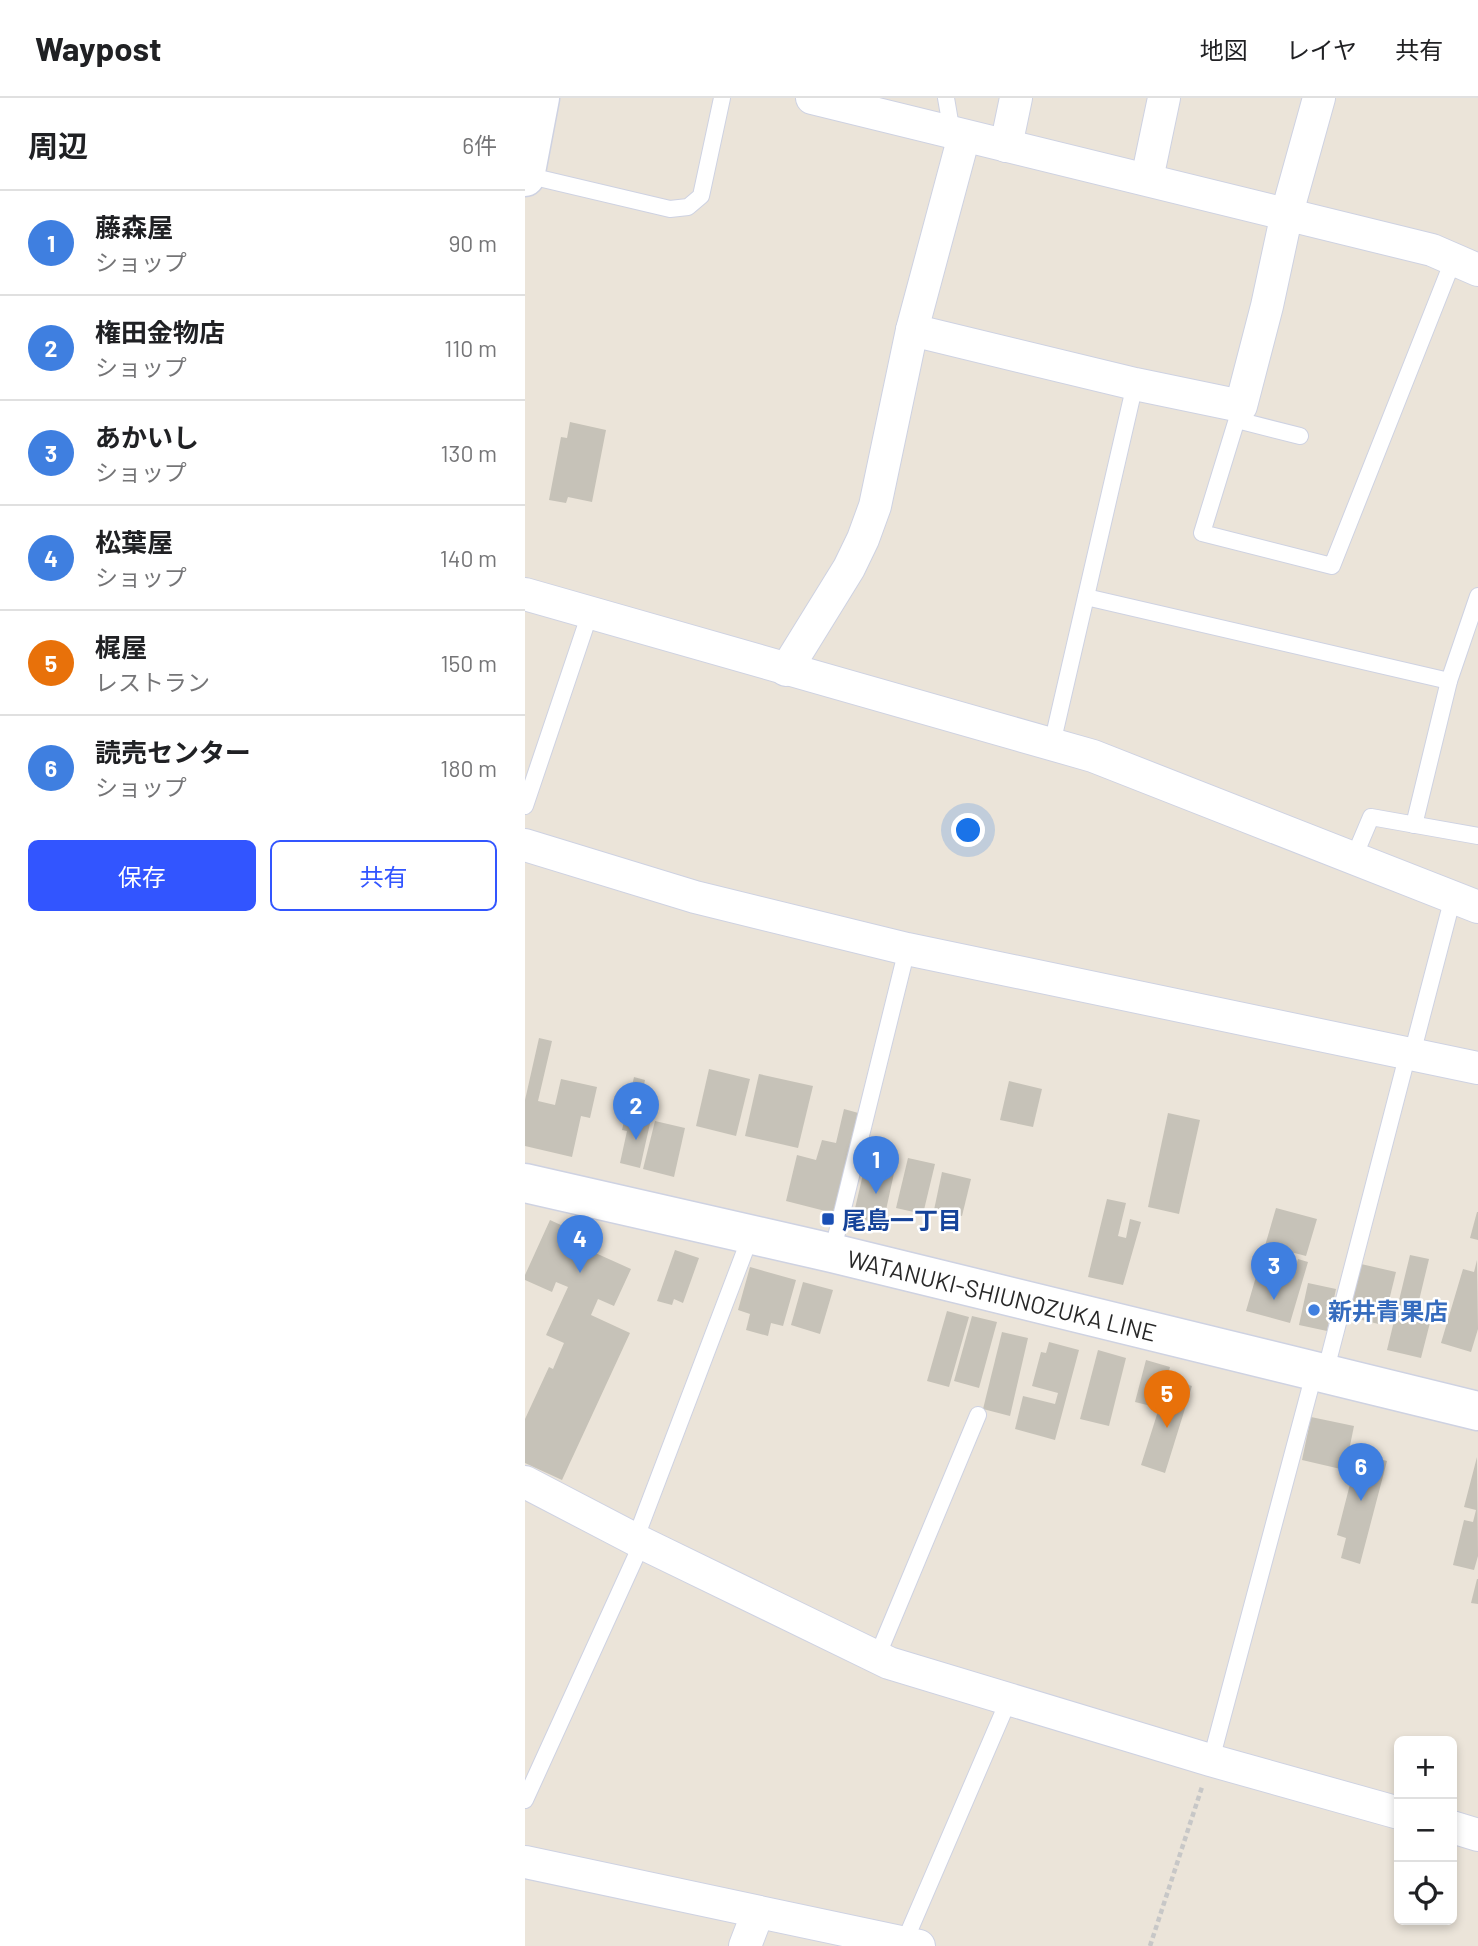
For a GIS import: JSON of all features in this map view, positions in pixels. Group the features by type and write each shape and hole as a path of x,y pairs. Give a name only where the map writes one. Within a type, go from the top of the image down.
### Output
{"main road":[{"path":"525,176 540,98"},
{"name":"WATANUKI-SHIUNOZUKA LINE","path":"525,1183 832,1253 1478,1411"}],"street":[{"path":"813,98 1287,213 1466,264"},
{"path":"1006,146 1016,98"},
{"path":"1147,179 1164,98"},
{"path":"912,330 1135,384 1239,413 1267,306 1287,213 1319,98"},
{"path":"786,670 843,578 863,539 875,506 912,330 958,134"},
{"path":"525,594 1093,756 1465,902"},
{"path":"525,845 695,897 907,949 1478,1068"},
{"path":"525,1482 638,1541 877,1657 1211,1760 1394,1812"},
{"path":"1457,1829 1478,1835"},
{"path":"525,1862 911,1944"},
{"path":"745,1946 758,1912"}],"lane":[{"path":"525,176 670,209 688,207 701,196 722,98"},
{"path":"946,98 958,134"},
{"path":"1300,436 1239,413 1202,533 1332,566 1466,264"},
{"path":"1052,744 1135,384"},
{"path":"1415,825 1449,681 1474,618 1478,596"},
{"path":"1086,597 1449,681"},
{"path":"525,806 590,613"},
{"path":"1354,857 1371,817 1478,836"},
{"path":"1211,1760 1410,1053 1465,902"},
{"path":"832,1253 907,949"},
{"path":"525,1800 638,1541 751,1235"},
{"path":"877,1657 978,1415"},
{"path":"911,1944 1009,1699"}],"path":[{"path":"1150,1946 1211,1760"}],"building":[{"path":"570,422 606,430 592,502 568,497 566,503 549,500 561,437 567,438"},
{"path":"539,1038 552,1041 538,1101 555,1105 561,1079 597,1087 590,1118 581,1116 572,1157 525,1146 525,1100"},
{"path":"709,1069 750,1079 736,1136 696,1126"},
{"path":"759,1074 813,1086 798,1148 745,1136"},
{"path":"634,1077 645,1080 641,1098 653,1101 640,1168 620,1163 627,1131 622,1130"},
{"path":"1009,1081 1042,1089 1033,1127 1000,1120"},
{"path":"844,1109 862,1114 837,1214 786,1201 797,1155 816,1160 822,1140 836,1143"},
{"path":"1168,1113 1200,1120 1179,1214 1148,1207"},
{"path":"655,1121 685,1128 674,1177 643,1169"},
{"path":"867,1157 896,1164 883,1224 853,1217"},
{"path":"908,1158 935,1164 923,1214 896,1208"},
{"path":"942,1172 971,1179 962,1216 934,1210"},
{"path":"1107,1199 1126,1203 1118,1236 1126,1238 1130,1219 1141,1222 1123,1285 1088,1277"},
{"path":"1276,1208 1317,1219 1306,1256 1279,1249 1272,1274 1292,1280 1298,1259 1308,1262 1290,1323 1246,1311"},
{"path":"1478,1212 1478,1240 1470,1238"},
{"path":"550,1220 596,1241 591,1251 631,1269 614,1306 598,1299 591,1315 630,1333 562,1480 525,1463 525,1419 549,1367 553,1369 564,1343 546,1335 568,1287 556,1282 552,1292 525,1280"},
{"path":"675,1250 699,1258 683,1303 674,1299 672,1305 657,1301"},
{"path":"1410,1255 1429,1259 1416,1313 1426,1316 1428,1305 1434,1307 1421,1358 1387,1350"},
{"path":"1477,1260 1478,1329 1471,1352 1441,1343 1463,1269 1474,1272"},
{"path":"1361,1264 1396,1272 1383,1325 1349,1317"},
{"path":"750,1267 796,1280 783,1326 771,1323 768,1336 746,1330 750,1314 738,1310"},
{"path":"803,1282 833,1290 820,1334 791,1325"},
{"path":"1308,1283 1336,1289 1327,1331 1299,1325"},
{"path":"947,1311 969,1317 949,1387 927,1381"},
{"path":"972,1316 997,1322 979,1388 954,1381"},
{"path":"1002,1332 1028,1338 1010,1416 983,1409"},
{"path":"1049,1342 1079,1350 1055,1440 1015,1429 1023,1396 1055,1404 1058,1393 1032,1386 1041,1352 1046,1353"},
{"path":"1098,1350 1126,1358 1109,1426 1080,1419"},
{"path":"1146,1360 1170,1367 1164,1390 1169,1379 1192,1386 1165,1473 1141,1465 1159,1408 1135,1402"},
{"path":"1311,1417 1354,1426 1345,1470 1302,1460"},
{"path":"1358,1453 1387,1461 1360,1564 1341,1558 1346,1538 1337,1535"},
{"path":"1477,1457 1478,1556 1474,1570 1453,1565 1464,1520 1473,1522 1476,1510 1464,1507"},
{"path":"1478,1579 1478,1604 1471,1603"}],"place":[{"name":"権田金物店","path":"636,1140"},
{"name":"藤森屋","path":"876,1194"},
{"name":"尾島一丁目","path":"828,1219"},
{"name":"松葉屋","path":"580,1273"},
{"name":"あかいし","path":"1274,1300"},
{"name":"新井青果店","path":"1314,1310"},
{"name":"梶屋","path":"1167,1428"},
{"name":"読売センター","path":"1361,1501"}]}
